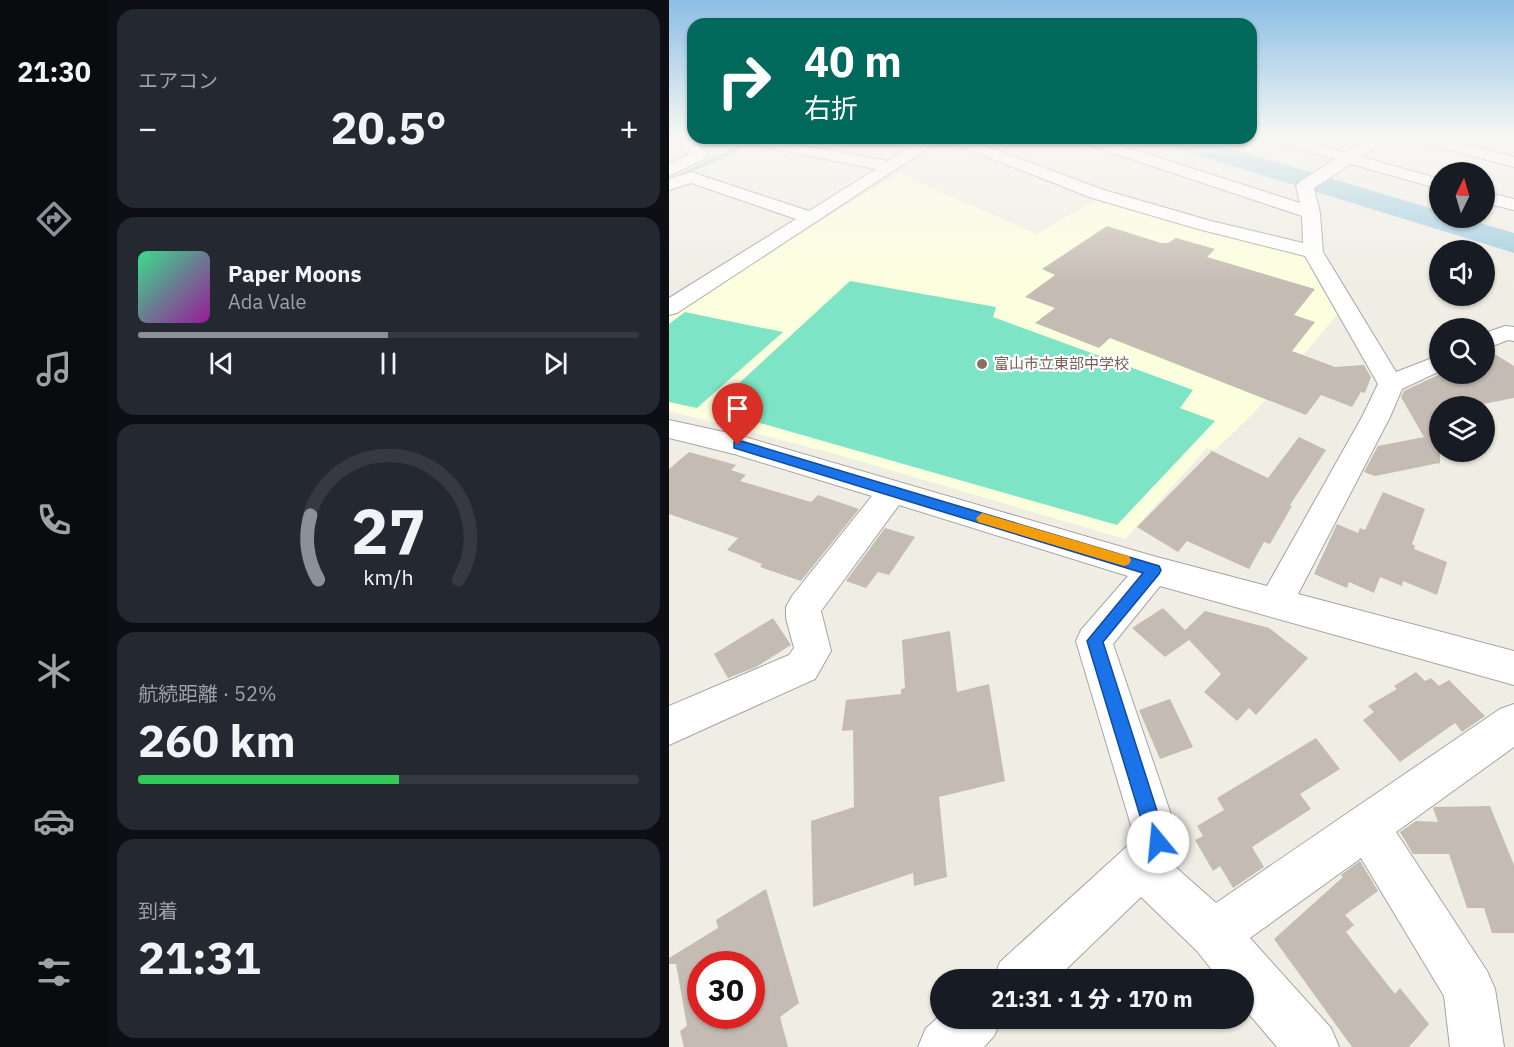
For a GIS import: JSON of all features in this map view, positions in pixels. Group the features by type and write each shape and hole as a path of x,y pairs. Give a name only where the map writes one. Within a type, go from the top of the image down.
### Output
{"street":[{"path":"720,187 809,217"},
{"path":"674,297 856,187"},
{"path":"1079,187 1205,225 1313,252"},
{"path":"1231,187 1311,213"},
{"path":"1305,187 1311,213 1313,252 1391,384"},
{"path":"1495,200 1514,205"},
{"path":"1495,338 1506,333 1514,334"},
{"path":"1275,604 1376,417 1391,384 1429,367"},
{"path":"669,429 738,445 1153,570 1514,668"},
{"path":"669,726 802,667 813,651 811,638 802,619 804,607 892,492"},
{"path":"1030,969 1141,866 1151,856 1158,842 1094,641 1153,570"},
{"path":"1214,934 1514,723"},
{"path":"1367,827 1469,989 1477,1047"},
{"path":"1141,866 1214,934 1312,1047"},
{"path":"945,1047 964,1029"}],"shaded area":[{"name":"富山市立東部中学校","path":"876,187 930,187 1036,234 1098,199 1315,260 1340,311 1254,413 1215,450 1207,448 1125,539 832,453 669,411 669,317 695,298"}],"green space":[{"path":"850,281 996,307 993,317 1193,390 1180,408 1215,421 1117,525 711,409"},
{"path":"685,312 783,332 697,408 669,402 669,324"}],"building":[{"path":"1107,226 1161,243 1168,243 1176,238 1215,249 1207,257 1315,289 1294,315 1315,322 1292,351 1335,367 1364,365 1371,377 1365,393 1361,392 1352,407 1321,395 1306,415 1110,338 1099,348 1035,323 1055,308 1025,297 1055,275 1042,269"},
{"path":"1495,354 1514,366 1514,398 1495,402 1495,396 1429,396 1429,462 1440,462 1440,465 1439,463 1375,476 1364,472 1378,446 1424,437 1401,397 1404,391 1429,379 1429,384 1495,384"},
{"path":"1299,437 1326,450 1290,505 1292,506 1270,544 1264,542 1249,569 1187,541 1178,552 1137,527 1212,451 1268,478"},
{"path":"689,452 736,465 731,470 746,475 740,481 811,502 818,495 859,509 801,581 760,567 762,564 727,550 738,538 669,514 669,469"},
{"path":"1383,492 1425,509 1412,544 1415,546 1414,549 1447,562 1437,595 1403,581 1402,586 1380,577 1374,593 1349,582 1347,588 1314,574 1337,524 1358,533 1360,528 1365,530"},
{"path":"885,528 915,537 889,575 878,572 866,588 846,581"},
{"path":"1163,608 1185,630 1205,611 1269,628 1308,658 1256,715 1249,708 1237,721 1204,692 1221,674 1189,640 1165,657 1132,628"},
{"path":"773,618 791,645 756,667 728,678 714,654"},
{"path":"950,631 957,692 989,684 1005,781 939,797 947,877 914,886 913,873 813,907 811,821 854,807 853,730 842,731 846,700 901,694 901,689 905,688 902,640"},
{"path":"1416,672 1425,681 1431,678 1439,686 1449,680 1485,716 1462,732 1455,723 1400,762 1363,720 1374,712 1368,706 1397,689 1394,686"},
{"path":"1170,699 1193,747 1160,759 1139,710"},
{"path":"1316,738 1340,769 1300,794 1311,809 1252,847 1264,867 1233,888 1220,866 1213,871 1195,840 1203,836 1197,826 1224,810 1217,798"},
{"path":"1490,806 1514,865 1514,933 1492,933 1484,908 1467,908 1449,854 1413,854 1400,832 1416,821 1438,822 1433,808 1435,807"},
{"path":"1360,861 1378,891 1345,915 1354,925 1346,932 1395,994 1400,988 1429,1024 1409,1047 1352,1047 1274,939 1343,877 1341,875"},
{"path":"766,889 799,1003 780,1017 788,1047 684,1047 680,1031 687,1026 676,964 669,964 669,958 718,928 716,920"}],"waterway":[{"path":"1328,187 1514,243"}],"slow traffic":[{"path":"982,518 1124,560"}],"place":[{"name":"富山市立東部中学校","path":"982,364"}],"route":[{"path":"738,445 1153,570 1094,641 1158,842"}]}
